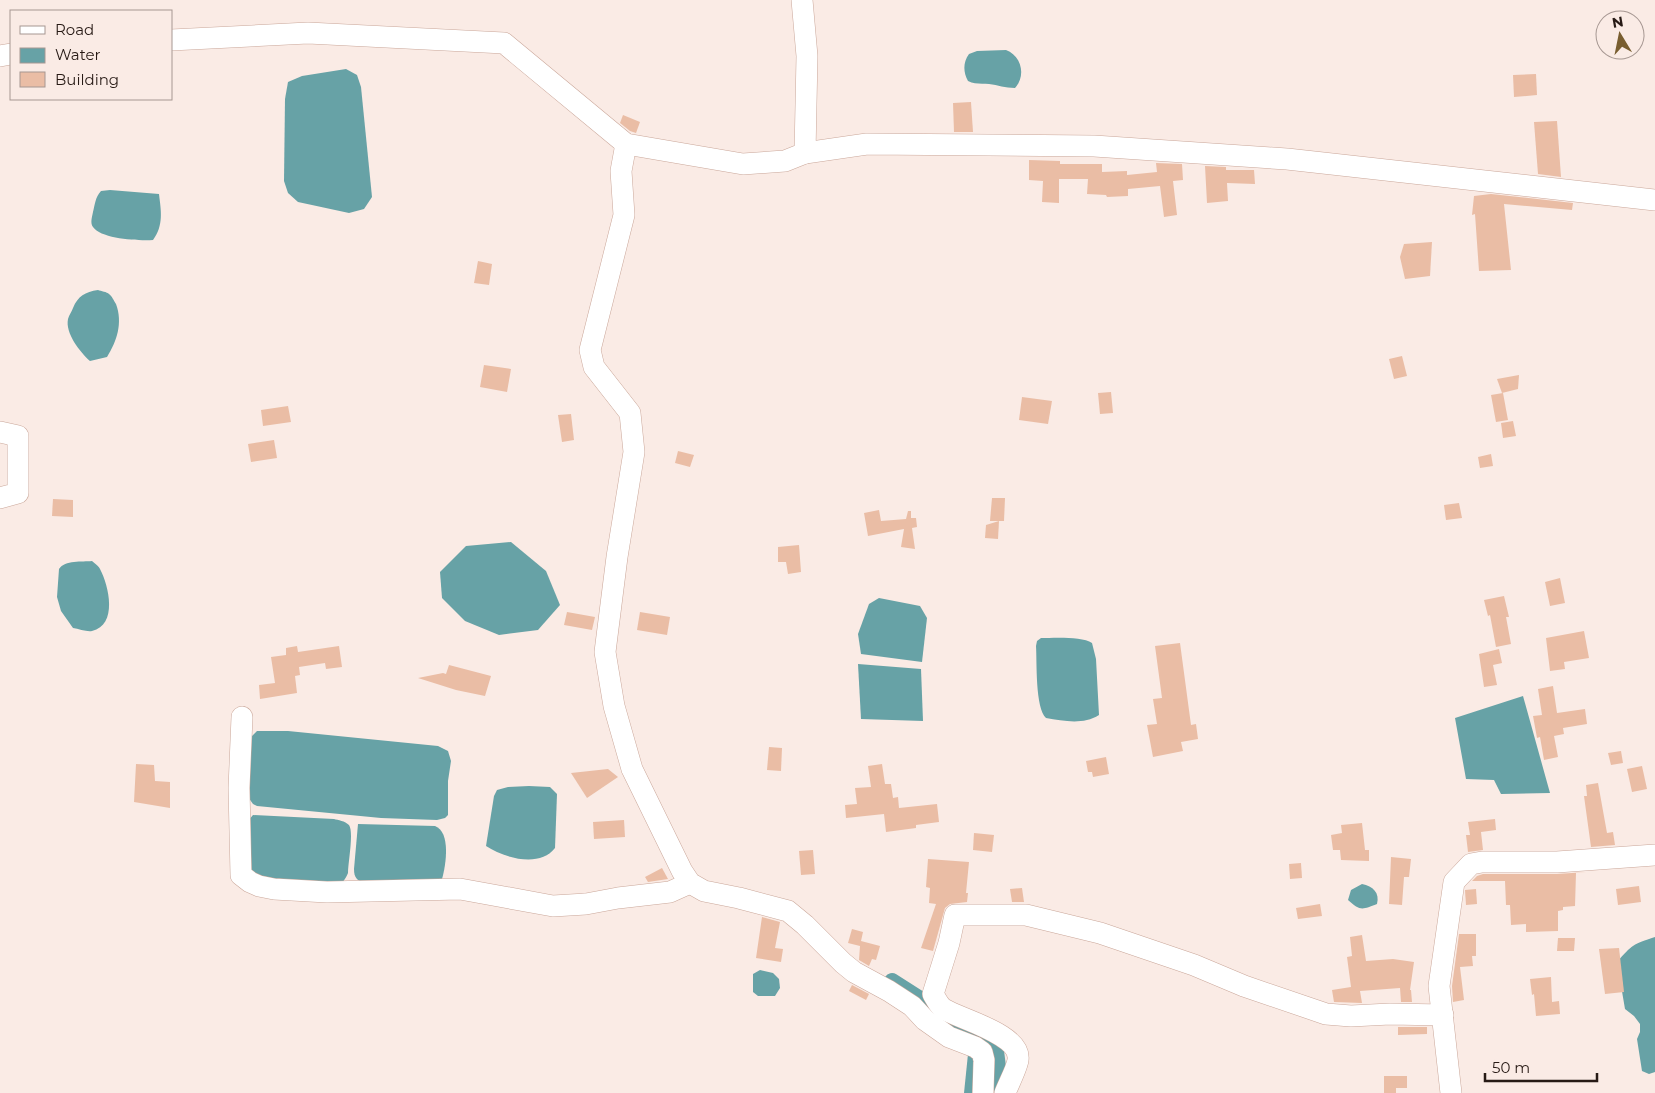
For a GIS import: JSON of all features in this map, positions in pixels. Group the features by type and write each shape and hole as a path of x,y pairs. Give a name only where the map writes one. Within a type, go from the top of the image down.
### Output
{"street":[{"path":"802,0 807,56 805,153"},
{"path":"172,40 308,33 504,43 626,144 743,164 786,161 805,153 867,144 1094,146 1287,159 1655,200"},
{"path":"626,144 621,171 624,215 590,350 594,367 630,413 634,452 617,557 605,652 614,706 632,769 690,884 704,891 788,911 854,972 912,1006 925,1020 949,1037 976,1047 982,1052 985,1072 983,1093"},
{"path":"0,432 18,436 18,493 0,498"},
{"path":"242,717 239,788 242,874 250,882 259,886 274,889 326,892 460,889 553,906 586,904 670,892 690,884"},
{"path":"1450,1093 1439,986 1454,882 1471,864 1500,861 1576,861 1655,855"},
{"path":"1004,1093 1018,1060 1016,1052 1009,1041 984,1026 944,1009 933,994 949,943 955,915 1026,915 1100,933 1326,1014 1351,1016 1390,1014 1443,1015"}],"water":[{"path":"1006,50 1016,57 1021,67 1020,78 1015,88 968,81 964,67 969,54 977,51"},
{"path":"346,69 357,75 361,87 372,197 364,209 349,213 298,202 288,193 284,181 285,99 288,82 302,76"},
{"path":"101,191 159,194 160,223 153,240 112,237 97,231 93,227 92,218 95,201"},
{"path":"98,290 108,293 116,304 119,325 114,345 107,357 90,361 82,353 71,336 68,319 80,298 86,293"},
{"path":"511,542 546,571 560,605 538,630 499,635 465,621 442,598 440,572 466,546"},
{"path":"92,561 99,567 103,576 109,604 105,621 100,627 92,631 85,631 73,628 61,611 57,597 59,569 65,564"},
{"path":"879,598 920,606 927,618 922,662 861,654 858,634 869,604"},
{"path":"1041,638 1075,638 1092,643 1096,659 1099,715 1086,720 1066,721 1046,718 1042,713 1037,684 1036,646 1037,641"},
{"path":"858,664 921,669 923,721 861,719"},
{"path":"1523,696 1550,793 1501,794 1494,780 1466,779 1455,718"},
{"path":"257,731 288,731 438,746 448,751 451,761 448,781 448,815 437,820 381,818 257,806 248,797 249,739"},
{"path":"508,787 550,787 557,794 555,848 540,858 522,859 502,854 486,846 494,796 497,790"},
{"path":"253,815 334,819 349,825 351,841 348,873 345,879 336,885 255,877 250,867 247,822"},
{"path":"358,824 435,826 440,829 446,850 442,879 364,883 359,881 355,877 354,872"},
{"path":"1362,884 1369,886 1375,891 1378,900 1377,904 1358,908 1348,900 1351,890"},
{"path":"1655,937 1655,1072 1649,1074 1642,1071 1637,1039 1640,1032 1640,1024 1625,1009 1617,962 1633,946"},
{"path":"760,970 773,973 779,979 780,988 775,996 758,996 753,992 753,974"},
{"path":"968,1054 973,1054 977,1093 964,1093"}],"building":[{"path":"1536,74 1537,95 1514,97 1513,75"},
{"path":"971,102 973,132 954,132 953,103"},
{"path":"623,115 640,122 636,133 620,123"},
{"path":"1557,121 1561,177 1538,174 1534,122"},
{"path":"1029,160 1060,161 1060,164 1102,164 1102,172 1127,171 1127,175 1157,172 1156,163 1182,164 1183,180 1173,181 1177,215 1164,217 1160,186 1128,189 1128,196 1107,197 1106,195 1087,194 1088,179 1059,179 1059,203 1042,202 1043,181 1029,180"},
{"path":"1205,166 1226,167 1226,170 1254,170 1255,184 1227,183 1228,201 1207,203"},
{"path":"1491,194 1573,203 1572,210 1504,204 1511,270 1479,271 1475,214 1472,215 1474,196"},
{"path":"1432,242 1430,276 1405,279 1400,257 1404,244"},
{"path":"478,261 492,264 489,285 474,283"},
{"path":"1402,356 1407,376 1394,379 1389,359"},
{"path":"484,365 511,369 507,392 480,387"},
{"path":"1519,375 1518,389 1502,393 1497,379"},
{"path":"1111,392 1113,413 1100,414 1098,393"},
{"path":"1503,393 1508,420 1496,422 1491,395"},
{"path":"1022,397 1052,401 1048,424 1019,420"},
{"path":"288,406 291,422 263,426 261,410"},
{"path":"571,414 574,440 562,442 558,415"},
{"path":"1513,421 1516,436 1503,438 1501,423"},
{"path":"274,440 277,458 251,462 248,444"},
{"path":"678,451 694,455 690,467 675,463"},
{"path":"1491,454 1493,466 1480,468 1478,457"},
{"path":"992,498 1005,498 1004,521 990,521"},
{"path":"53,499 73,500 73,517 52,516"},
{"path":"1459,503 1462,518 1446,520 1444,505"},
{"path":"879,510 881,521 906,519 908,511 911,511 911,518 916,518 917,527 912,528 915,549 901,547 904,529 868,536 864,513"},
{"path":"999,521 998,539 985,538 986,525"},
{"path":"799,545 801,572 788,574 786,562 778,562 778,547"},
{"path":"1560,578 1565,603 1550,606 1545,582"},
{"path":"1504,596 1509,617 1506,617 1511,644 1496,647 1490,615 1488,616 1484,600"},
{"path":"567,612 595,617 592,630 564,625"},
{"path":"640,612 670,617 667,635 637,630"},
{"path":"1584,631 1589,658 1564,662 1565,669 1550,671 1546,638"},
{"path":"1180,643 1191,725 1196,724 1198,739 1181,742 1183,751 1153,757 1147,725 1157,724 1153,699 1162,698 1155,646"},
{"path":"297,646 298,652 339,646 342,667 326,669 325,663 299,667 300,675 295,676 297,693 260,699 259,685 275,683 271,657 286,655 286,648"},
{"path":"1499,649 1502,663 1493,665 1497,685 1484,687 1479,654"},
{"path":"449,665 491,676 485,696 456,690 418,678 446,674"},
{"path":"1553,686 1557,713 1585,709 1587,724 1563,728 1564,734 1554,736 1558,757 1544,760 1540,737 1537,738 1533,716 1542,715 1538,689"},
{"path":"769,747 782,748 781,771 767,770"},
{"path":"1621,751 1623,763 1611,765 1608,753"},
{"path":"1106,757 1109,774 1093,777 1092,772 1088,772 1086,761"},
{"path":"136,764 154,765 155,781 170,782 170,808 134,802"},
{"path":"882,764 885,784 891,784 893,798 898,797 899,808 937,804 939,822 916,825 916,828 886,832 884,814 846,818 845,805 857,804 855,788 871,787 868,766"},
{"path":"1642,766 1647,789 1632,792 1627,769"},
{"path":"608,769 618,777 587,798 571,773"},
{"path":"1598,783 1607,833 1613,832 1615,845 1591,847 1584,796 1587,796 1586,785"},
{"path":"1495,819 1496,830 1481,832 1483,850 1468,852 1466,835 1470,835 1468,822"},
{"path":"624,820 625,837 594,839 593,822"},
{"path":"1362,823 1365,850 1369,850 1369,861 1341,860 1340,850 1333,850 1331,835 1342,833 1341,825"},
{"path":"974,833 994,835 992,852 973,850"},
{"path":"813,850 815,874 801,875 799,851"},
{"path":"1391,857 1411,859 1409,877 1404,877 1402,905 1389,904"},
{"path":"928,859 969,862 967,902 950,904 945,908 933,951 921,948 936,904 929,903 930,888 926,887"},
{"path":"1301,863 1302,878 1290,879 1289,864"},
{"path":"662,868 668,879 648,882 645,877"},
{"path":"1587,872 1576,873 1575,906 1563,907 1563,910 1558,911 1558,931 1526,932 1526,924 1511,925 1510,905 1506,905 1505,881 1472,881 1477,876 1483,874"},
{"path":"1639,886 1641,902 1618,905 1616,889"},
{"path":"1022,888 1024,902 1012,902 1010,889"},
{"path":"1476,889 1477,904 1466,905 1465,890"},
{"path":"1320,904 1322,916 1298,919 1296,908"},
{"path":"762,917 780,922 775,948 783,949 781,962 756,958"},
{"path":"852,929 863,932 861,941 880,946 876,960 872,959 869,966 859,960 860,946 848,943"},
{"path":"1459,934 1476,934 1476,956 1472,956 1473,966 1460,967 1464,1000 1453,1002 1452,986"},
{"path":"1362,935 1366,961 1393,959 1414,962 1410,990 1412,1002 1401,1002 1400,988 1360,991 1362,1003 1334,1002 1332,990 1351,987 1347,957 1352,956 1350,937"},
{"path":"1558,938 1575,938 1574,951 1557,951"},
{"path":"1619,948 1624,992 1605,994 1599,949"},
{"path":"1551,977 1552,1002 1559,1001 1560,1014 1536,1016 1534,994 1532,995 1530,979"},
{"path":"852,985 869,994 866,1000 849,991"},
{"path":"1398,1027 1427,1027 1427,1034 1398,1035"},
{"path":"1384,1076 1407,1076 1407,1088 1396,1088 1396,1093 1384,1093"}],"waterway":[{"path":"892,981 928,1004 951,1025 988,1043 996,1051 998,1067 997,1093"}]}
